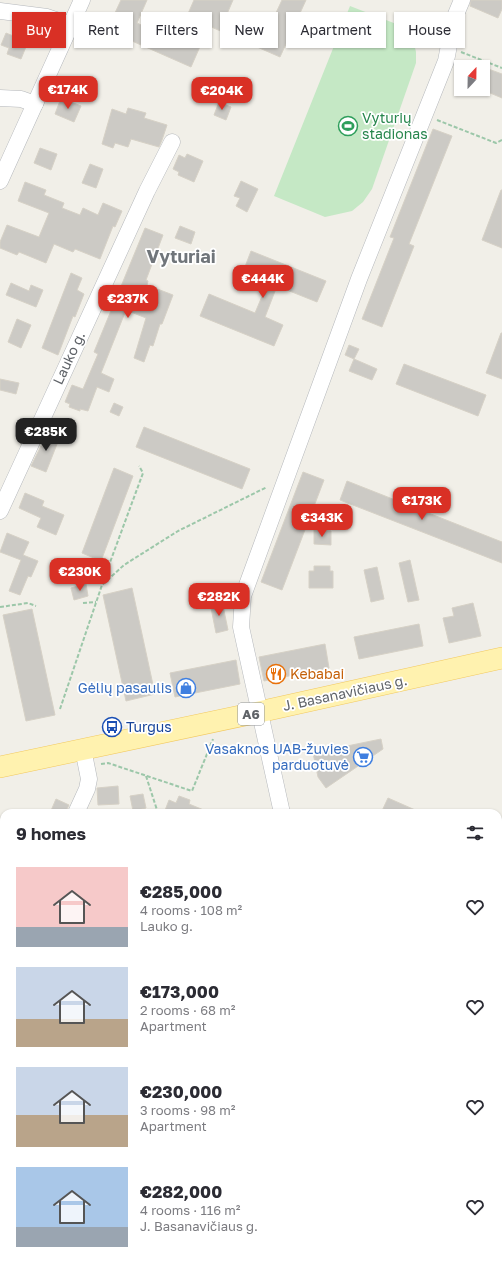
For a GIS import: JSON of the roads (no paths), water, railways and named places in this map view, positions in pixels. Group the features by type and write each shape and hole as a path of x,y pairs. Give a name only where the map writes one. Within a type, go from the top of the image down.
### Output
{"main road":[{"name":"J. Basanavičiaus g.","path":"0,767 85,757 259,712 502,658"}],"street":[{"path":"0,181 82,0"},
{"path":"281,809 241,627 243,596 358,279 446,61 454,19 462,0"},
{"path":"0,10 46,17 71,24"},
{"path":"0,98 21,99 34,104"},
{"name":"Lauko g.","path":"0,511 147,191 172,142"},
{"path":"78,809 90,779 85,757"}],"place":[{"name":"Vyturių stadionas","path":"348,126"},
{"name":"Kebabai","path":"276,674"},
{"name":"Gėlių pasaulis","path":"186,688"},
{"name":"Turgus","path":"112,727"},
{"name":"Vasaknos UAB-žuvies parduotuvė","path":"363,757"}],"district":[{"name":"Vyturiai","path":"181,257"}]}
